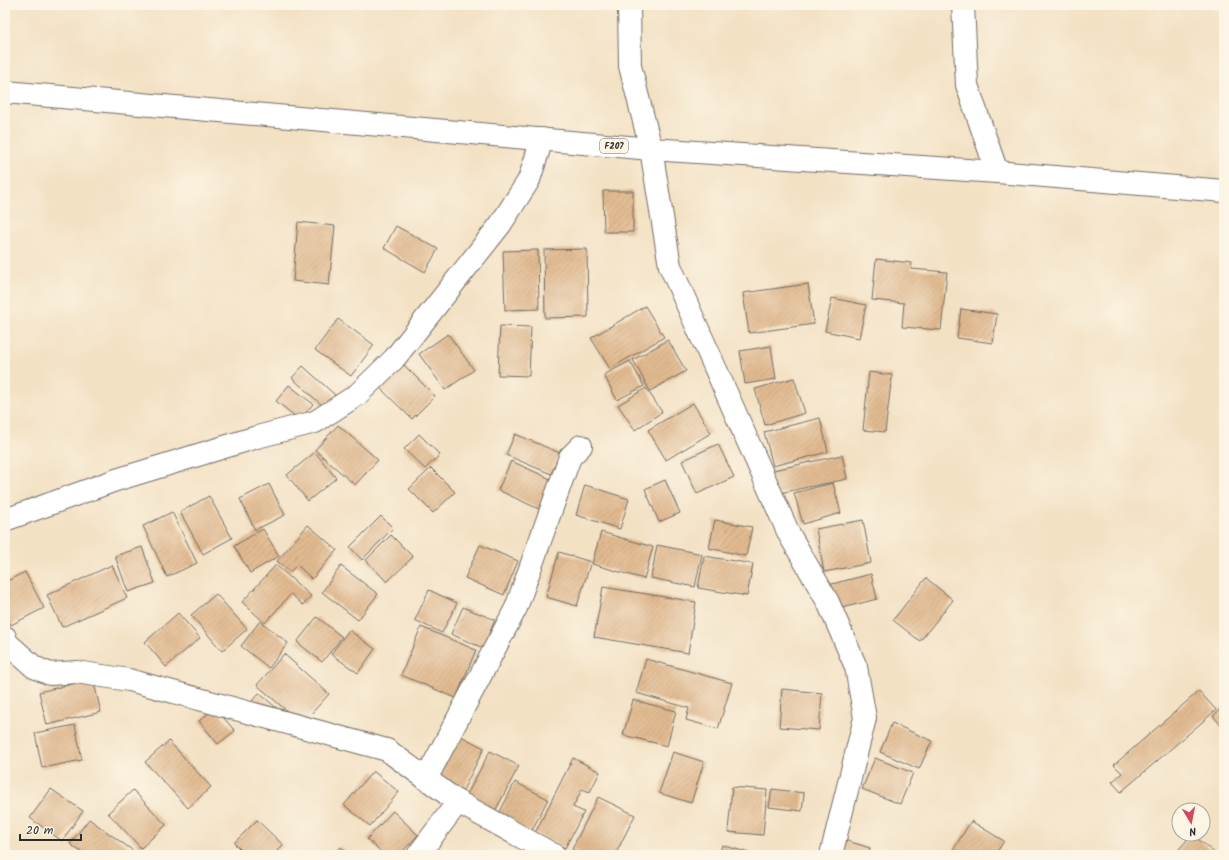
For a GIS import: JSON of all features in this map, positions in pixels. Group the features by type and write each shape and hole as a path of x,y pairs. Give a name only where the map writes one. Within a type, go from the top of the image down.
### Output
{"street":[{"path":"628,5 630,66 651,149 670,266 789,534 828,602 856,667 865,718 830,855"},
{"path":"963,5 966,85 997,172"},
{"name":"F207","path":"5,92 651,149 997,172 1224,191"},
{"path":"5,520 116,480 257,437 315,422 357,395 394,359 500,225 529,180 542,140"},
{"path":"426,779 516,608 570,457 581,446"},
{"path":"5,637 7,643 34,667 50,674 76,672 129,680 387,750 458,802 554,855"},
{"path":"418,855 458,802"}],"building":[{"path":"603,191 633,191 633,232 604,232"},
{"path":"298,222 335,226 329,285 293,281"},
{"path":"396,226 438,249 425,272 384,248"},
{"path":"587,249 588,317 545,318 544,250"},
{"path":"538,250 539,309 505,310 503,251"},
{"path":"876,259 912,263 911,269 947,272 941,330 902,327 904,303 872,300"},
{"path":"808,284 814,324 749,333 743,293"},
{"path":"832,298 866,305 859,338 825,331"},
{"path":"645,306 664,337 610,369 591,338"},
{"path":"961,309 997,314 993,343 957,338"},
{"path":"338,319 374,345 351,376 315,350"},
{"path":"500,326 531,327 529,376 498,375"},
{"path":"448,334 474,370 445,390 419,354"},
{"path":"668,340 686,371 650,391 633,360"},
{"path":"771,346 776,379 745,384 740,351"},
{"path":"630,361 644,386 617,400 604,375"},
{"path":"401,362 435,396 412,419 378,386"},
{"path":"303,366 335,395 324,407 292,378"},
{"path":"869,372 892,375 885,432 863,430"},
{"path":"794,378 805,413 765,425 755,389"},
{"path":"289,385 313,404 300,420 276,401"},
{"path":"646,388 662,412 635,430 618,405"},
{"path":"693,403 711,433 666,460 648,430"},
{"path":"820,418 828,452 773,466 764,432"},
{"path":"338,425 378,460 355,485 315,450"},
{"path":"419,434 440,455 425,469 404,449"},
{"path":"515,434 560,453 551,474 506,455"},
{"path":"718,444 734,477 697,494 682,461"},
{"path":"315,452 336,478 308,501 287,475"},
{"path":"842,455 847,479 775,494 769,471"},
{"path":"511,461 555,481 541,510 498,490"},
{"path":"431,468 455,492 433,513 409,489"},
{"path":"665,480 680,513 659,522 645,489"},
{"path":"833,483 841,513 803,524 794,493"},
{"path":"269,484 285,515 255,530 240,499"},
{"path":"585,485 629,499 620,529 576,515"},
{"path":"209,496 232,538 203,554 180,512"},
{"path":"172,512 197,563 167,577 143,526"},
{"path":"381,516 393,528 362,560 350,547"},
{"path":"715,520 752,527 746,556 709,548"},
{"path":"863,520 871,563 824,572 816,529"},
{"path":"308,525 337,550 312,579 297,565 290,572 277,561"},
{"path":"263,529 279,556 250,573 234,546"},
{"path":"601,532 653,547 644,579 592,564"},
{"path":"391,535 413,557 387,582 366,560"},
{"path":"480,545 518,561 504,595 465,578"},
{"path":"657,545 702,554 695,587 651,578"},
{"path":"142,547 155,583 128,592 115,556"},
{"path":"559,552 591,562 577,606 546,597"},
{"path":"704,556 753,564 747,596 698,588"},
{"path":"112,565 127,598 62,627 47,595"},
{"path":"276,565 311,596 303,605 291,594 265,623 242,602"},
{"path":"341,566 378,594 358,620 322,592"},
{"path":"25,572 44,608 11,625 5,612 5,582"},
{"path":"871,574 877,599 834,610 828,585"},
{"path":"926,578 953,600 920,641 893,620"},
{"path":"603,587 696,602 688,653 594,637"},
{"path":"429,590 457,603 442,633 415,620"},
{"path":"216,594 247,629 222,651 191,615"},
{"path":"463,607 495,620 483,648 451,634"},
{"path":"178,613 200,638 166,667 145,642"},
{"path":"317,617 342,637 322,662 297,642"},
{"path":"260,621 288,643 269,668 241,646"},
{"path":"421,627 476,650 456,698 401,675"},
{"path":"349,630 375,649 358,673 331,654"},
{"path":"284,654 329,694 302,724 257,685"},
{"path":"646,659 732,683 718,729 686,720 689,708 636,693"},
{"path":"93,679 101,712 47,725 39,692"},
{"path":"782,689 822,693 819,730 779,727"},
{"path":"1199,691 1216,710 1121,792 1112,782 1122,773 1114,765"},
{"path":"259,693 285,715 271,732 245,709"},
{"path":"633,700 676,711 667,746 623,735"},
{"path":"1224,706 1224,729 1213,716"},
{"path":"215,708 235,731 218,744 199,721"},
{"path":"892,723 932,741 919,769 880,752"},
{"path":"75,725 82,760 42,768 35,733"},
{"path":"455,733 484,748 460,796 431,781"},
{"path":"169,741 211,787 188,808 145,762"},
{"path":"490,751 519,766 494,813 465,798"},
{"path":"673,752 704,762 691,803 659,793"},
{"path":"573,758 600,772 590,792 582,789 573,807 584,812 565,848 535,833"},
{"path":"875,758 913,773 900,804 862,789"},
{"path":"373,771 399,792 370,826 344,805"},
{"path":"515,782 548,799 531,832 498,816"},
{"path":"732,787 767,790 763,835 728,832"},
{"path":"51,789 83,811 62,841 30,818"},
{"path":"772,789 804,793 802,811 769,807"},
{"path":"133,790 166,825 141,848 108,813"},
{"path":"598,797 635,815 615,855 583,855 572,849"},
{"path":"393,811 418,835 399,855 385,855 367,839"},
{"path":"89,819 139,855 85,855 70,844"},
{"path":"257,820 283,845 273,855 246,855 234,843"},
{"path":"971,821 1004,841 995,855 950,855"},
{"path":"841,839 870,848 868,855 836,855"},
{"path":"1185,842 1202,842 1217,855 1175,854"},
{"path":"722,845 756,855 719,855"},
{"path":"341,847 349,855 332,855"},
{"path":"1003,851 1009,855 1000,855"}]}
